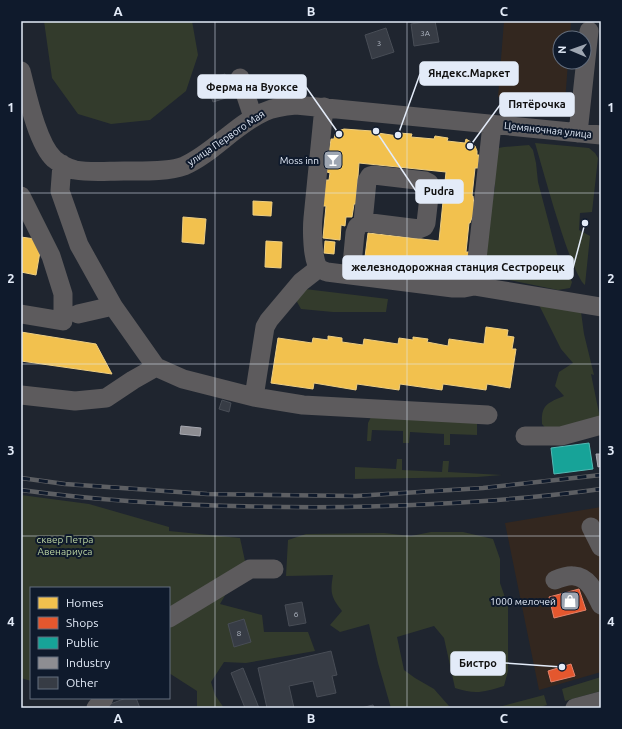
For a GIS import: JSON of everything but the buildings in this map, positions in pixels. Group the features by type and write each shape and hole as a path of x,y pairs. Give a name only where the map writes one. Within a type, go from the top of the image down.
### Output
{"street":[{"path":"578,133 585,70"},
{"path":"240,78 253,117"},
{"name":"улица Первого Мая","path":"23,83 47,150 53,158 62,164 87,172 142,171 183,167 253,117 265,111 280,107"},
{"name":"Цемяночная улица","path":"280,107 296,105 324,107 601,135"},
{"path":"324,107 312,236 318,268 327,272 453,288 474,286 601,307"},
{"path":"474,286 492,124"},
{"path":"62,164 60,191 79,245 114,306 156,367 183,379 254,397 302,406 488,414"},
{"path":"21,196 53,264 63,294 63,321 21,314"},
{"path":"21,218 28,230 21,229"},
{"path":"351,275 355,233 357,227 363,222"},
{"path":"254,397 265,327 269,320 302,282 318,268"},
{"path":"78,314 114,306"},
{"path":"21,395 75,401 106,398 132,380 156,367"},
{"path":"535,431 561,436 601,425"},
{"path":"591,526 601,547"},
{"path":"170,617 250,569 274,569"},
{"path":"555,580 574,576 584,579 591,586 601,605"},
{"path":"96,708 103,699"},
{"path":"575,708 601,701"}],"shaded area":[{"path":"504,21 571,21 570,30 552,30 552,70 567,70 565,103 498,97"},
{"path":"601,507 601,672 539,690 505,523"}],"green space":[{"path":"44,21 192,21 198,55 186,91 150,120 111,124 78,114 52,78"},
{"path":"535,143 589,148 598,158 592,212 580,213 579,230 590,236 585,285 579,277 572,262"},
{"path":"529,145 533,150 538,182 557,254 572,282 570,288 558,290 484,275 488,225 495,187 495,154 498,148"},
{"path":"305,289 388,299 386,312 333,312 301,309 296,300"},
{"path":"538,303 581,312 584,334 594,375 591,374 600,418 549,432 542,424 543,413 546,406 564,396 555,386 559,372 573,363 561,349"},
{"path":"371,417 477,422 477,435 450,434 450,445 444,445 444,434 410,432 409,443 403,443 403,431 372,430 371,441 367,441 368,423"},
{"path":"397,459 402,459 402,470 442,472 443,461 449,461 448,472 502,475 477,477 355,479 355,467 396,469"},
{"name":"сквер Петра Авенариуса","path":"21,495 89,504 169,527 169,531 240,538 245,561 220,604 262,615 264,632 308,632 315,651 246,663 224,662 211,682 215,695 224,708 197,708 197,691 170,674 170,587 30,587 30,681 21,678"},
{"path":"431,532 463,532 493,539 500,559 500,583 508,606 508,671 504,686 480,692 455,688 444,638 434,626 397,637 404,670 434,689 449,706 443,708 391,708 369,624 340,632 330,625 342,611 332,594 333,575 286,576 288,540 306,534 384,533 411,536"},
{"path":"601,677 601,691 565,701 562,689"},
{"path":"544,695 547,705 537,708 495,708"}],"railway":[{"path":"21,478 65,484 207,494 355,496 483,488 601,475"},
{"path":"21,490 143,502 224,506 347,507 474,502 538,497 601,489"}],"place":[{"name":"Pudra","path":"376,131"},
{"name":"Ферма на Вуоксе","path":"339,134"},
{"name":"Яндекс.Маркет","path":"398,135"},
{"name":"Пятёрочка","path":"470,146"},
{"name":"Moss inn","path":"333,160"},
{"name":"железнодорожная станция Сестрорецк","path":"585,223"},
{"name":"1000 мелочей","path":"570,601"},
{"name":"Бистро","path":"562,667"}]}
